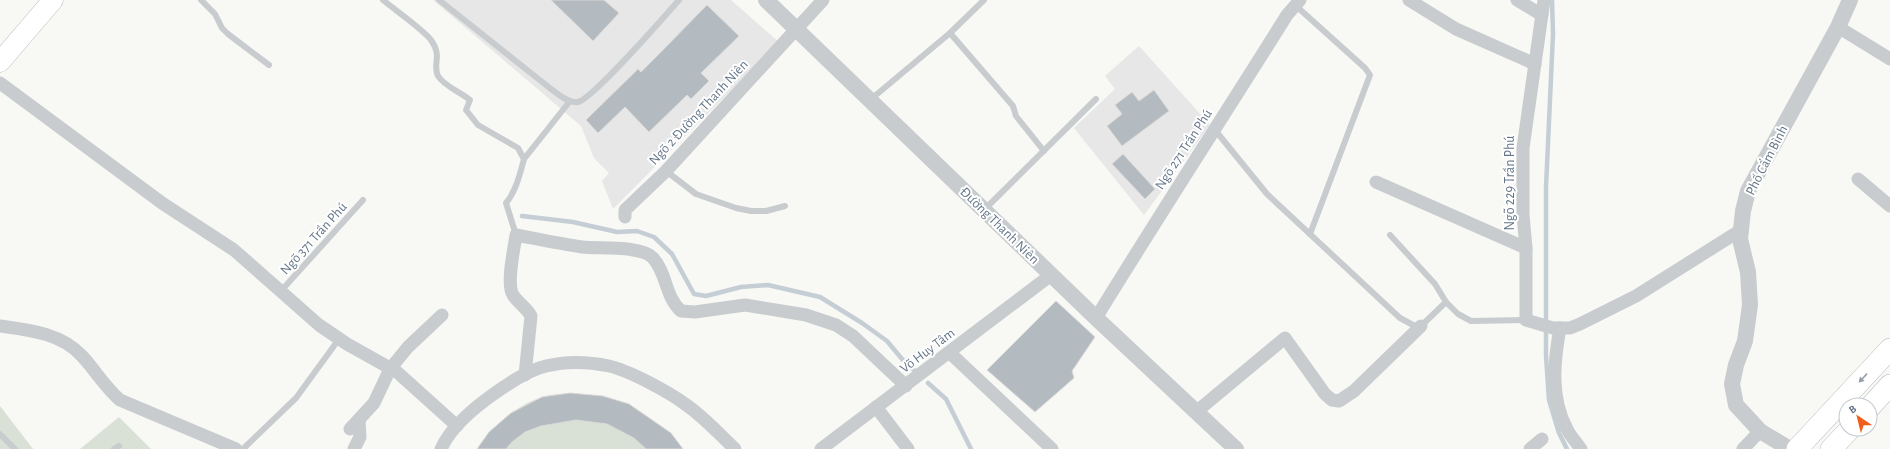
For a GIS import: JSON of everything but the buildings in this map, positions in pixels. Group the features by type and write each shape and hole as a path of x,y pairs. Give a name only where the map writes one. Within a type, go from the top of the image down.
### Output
{"highway":[{"path":"1797,449 1890,349"},
{"path":"1878,399 1890,386"},
{"path":"1831,449 1842,437"}],"main road":[{"path":"0,62 53,0"}],"street":[{"name":"Đường Thanh Niên","path":"766,0 1096,318 1236,449"},
{"name":"Ngõ 2 Đường Thanh Niên","path":"625,217 625,210 666,171 823,0"},
{"path":"1409,0 1456,29 1535,64"},
{"path":"1517,0 1542,15"},
{"name":"Ngõ 229 Trần Phú","path":"1531,322 1523,214 1523,148 1544,0"},
{"name":"Phố Cẩm Bình","path":"1790,449 1760,431 1736,406 1732,384 1736,365 1745,341 1750,305 1748,272 1740,238 1743,211 1748,192 1838,27 1845,1"},
{"name":"Ngõ 271 Trần Phú","path":"1096,318 1170,198 1287,15 1297,2"},
{"path":"1838,27 1890,59"},
{"path":"0,84 162,203 234,250 319,325 339,339 390,369 457,426"},
{"path":"1858,179 1890,206"},
{"path":"1376,182 1526,248"},
{"path":"1531,322 1557,328 1570,328 1580,324 1636,296 1741,230"},
{"path":"525,375 531,316 527,309 516,300 510,288 516,235 583,247 615,248 650,255 660,267 671,298 682,311 695,312 745,305 806,315 836,325 853,336 906,386"},
{"name":"Võ Huy Tâm","path":"821,449 950,353 1051,275"},
{"path":"354,449 360,437 355,424 374,404 390,369 408,347 442,315"},
{"path":"0,326 47,334 62,341 82,356 111,392 120,400 236,449"},
{"path":"1196,412 1285,338 1325,394 1332,400 1339,401 1354,391 1420,326"},
{"path":"1557,328 1554,362 1557,398 1567,429 1581,449"},
{"path":"950,353 1052,449"},
{"path":"441,449 445,439 481,403 514,380 546,366 578,363 610,366 645,380 686,404 735,449"},
{"path":"876,407 908,449"},
{"path":"1743,449 1760,431"},
{"path":"1530,449 1542,439"}],"lane":[{"path":"201,0 215,14 222,28 228,34 269,65"},
{"path":"383,0 430,39 437,51 438,59 436,66 438,76 470,100 466,110 478,125 518,148 524,159"},
{"path":"439,0 551,90 570,101 578,102 588,96 679,0"},
{"path":"870,100 950,33 984,0"},
{"path":"1297,2 1365,68 1370,75 1310,234"},
{"path":"950,33 1013,106 1016,116 1044,151"},
{"path":"984,210 1096,99"},
{"path":"516,235 506,203 510,198 520,176 524,159 570,101"},
{"path":"1214,130 1267,194 1400,318 1413,325 1420,326 1446,302"},
{"path":"666,171 696,194 736,208 751,211 766,211 785,206"},
{"name":"Ngõ 371 Trần Phú","path":"280,292 363,200"},
{"path":"1390,235 1435,284 1446,302 1458,314 1471,321 1531,322"},
{"path":"243,449 296,398 339,339"},
{"path":"0,434 15,449"}],"shaded area":[{"path":"433,0 731,0 779,42 613,209 602,181 609,173 594,158 581,126"},
{"path":"1139,46 1210,125 1144,215 1074,128 1115,89 1105,76"},
{"path":"570,393 603,396 661,426 673,436 683,449 477,449 490,432 514,411 545,396"},
{"path":"0,406 33,449 0,449"},
{"path":"119,417 151,449 80,449"}],"waterway":[{"path":"1552,0 1553,34 1546,187 1546,356 1549,400 1559,433 1567,449"},
{"path":"522,216 573,222 617,232 637,231 654,237 672,254 694,294 706,296 741,287 768,285 820,297 862,323 887,341 902,359 914,370"},
{"path":"928,383 946,399 971,449"}]}
